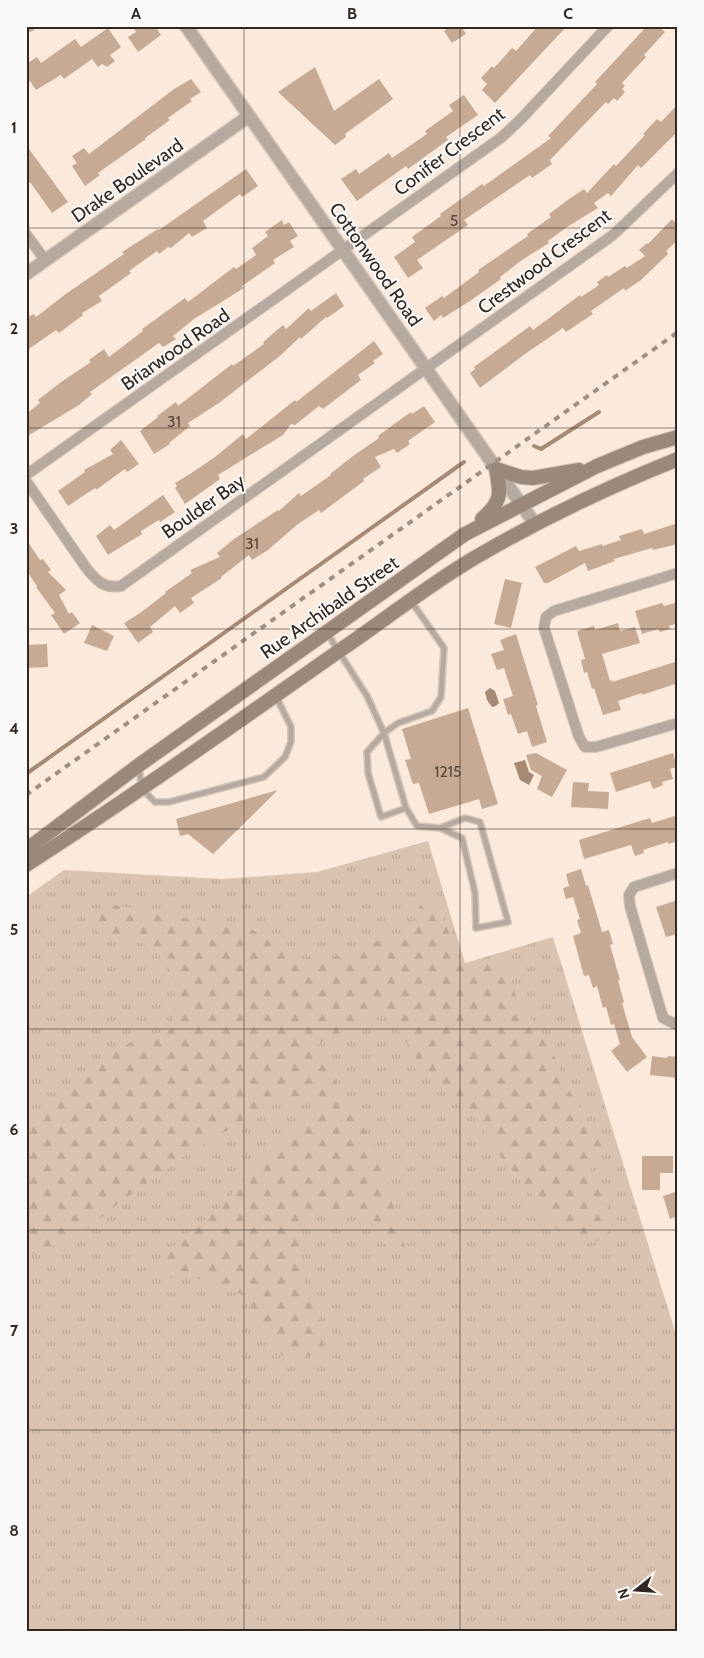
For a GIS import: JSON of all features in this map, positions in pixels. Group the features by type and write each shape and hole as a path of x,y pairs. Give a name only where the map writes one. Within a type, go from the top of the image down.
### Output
{"main road":[{"name":"Rue Archibald Street","path":"26,850 139,765 465,534 597,466 643,447 678,438"},
{"path":"26,865 142,789 475,557 591,496 678,459"},
{"path":"465,534 494,509 498,502 500,491 496,469 521,477 533,478 597,466"}],"street":[{"path":"26,28 30,26"},
{"name":"Cottonwood Road","path":"186,26 535,524"},
{"name":"Conifer Crescent","path":"344,251 502,137 608,26"},
{"name":"Drake Boulevard","path":"26,274 249,116"},
{"name":"Crestwood Crescent","path":"426,369 612,235 678,173"},
{"path":"26,234 46,260"},
{"name":"Briarwood Road","path":"26,475 344,251"},
{"name":"Boulder Bay","path":"26,481 99,583 113,588 121,586 426,369"},
{"path":"678,573 554,610 546,617 544,628 579,737 585,747 596,747 678,723"},
{"path":"678,873 634,887 629,895 630,906 663,1018 675,1024 678,1023"}],"lane":[{"path":"406,808 381,817 368,773 367,752 384,733 398,723 432,711 441,697 444,648 410,601"},
{"path":"327,632 367,696 384,733 406,808 417,826 440,828 462,838 475,892 476,928 508,922 480,822 464,818 440,828"},
{"path":"139,765 142,789 155,802 169,802 264,777 285,757 291,742 291,727 275,695"}],"green space":[{"path":"428,841 465,963 553,937 678,1341 678,1632 26,1632 26,897 64,870 223,879 317,872"},
{"path":"421,903 438,903 461,966 506,961 516,996 552,1050 566,1085 602,1144 591,1170 608,1209 608,1239 581,1244 558,1231 530,1192 501,1157 475,1118 431,1078 412,1052 392,1019 377,1014 360,1024 326,1038 316,1048 384,1162 394,1211 408,1256 389,1248 351,1211 328,1208 306,1210 297,1236 305,1282 321,1323 323,1346 304,1359 283,1356 261,1332 254,1313 244,1296 226,1287 199,1279 170,1278 159,1264 183,1236 222,1207 244,1179 284,1137 310,1121 315,1107 299,1096 283,1096 189,1152 121,1201 83,1233 39,1253 26,1254 26,1127 61,1101 103,1056 140,1038 173,1029 176,987 167,963 155,950 131,938 108,940 96,930 101,915 114,905 253,930 283,952 302,958 328,959 371,943 411,932"}],"shaded area":[{"path":"490,688 495,691 499,703 492,707 487,700 485,692"},
{"path":"525,760 529,772 534,775 529,785 520,780 514,763"}],"building":[{"path":"132,26 155,26 161,35 138,52 128,37 136,32"},
{"path":"451,26 461,26 466,34 452,43 444,31"},
{"path":"538,26 567,26 495,103 482,90 487,84 481,78 492,66 494,68 512,48 516,51"},
{"path":"647,26 658,26 665,32 644,55 646,57 622,83 625,86 622,89 625,92 617,101 614,98 608,104 606,102 550,160 552,164 532,178 530,175 464,220 468,225 417,260 423,268 408,278 394,257 415,242 412,237 482,184 484,186 551,138 548,136 597,84 595,82"},
{"path":"108,28 121,47 110,55 115,61 107,67 102,64 98,67 92,59 64,79 61,75 36,90 30,81 26,83 26,64 37,57 41,63 75,39 81,47"},
{"path":"315,67 334,111 379,79 393,99 345,134 346,137 335,145 278,92"},
{"path":"191,79 201,92 168,118 170,120 98,173 100,175 85,186 72,166 77,163 72,156 84,148 89,154 174,89"},
{"path":"464,95 478,115 446,137 448,140 408,169 406,166 357,201 341,179 356,169 359,174 389,153 392,158 427,134 425,131 453,111 449,105"},
{"path":"678,104 678,131 641,168 638,165 611,196 608,193 594,203 598,208 567,227 548,241 549,243 522,260 500,277 501,279 470,301 443,318 441,315 434,321 425,308 442,296 444,298 479,272 478,270 528,236 527,234 551,217 549,214 569,199 584,189 587,193 614,164 616,166 657,119 661,122"},
{"path":"26,145 68,202 52,213 30,182 26,185"},
{"path":"246,169 258,186 242,197 240,194 203,221 207,228 192,237 189,233 171,248 168,247 159,254 157,251 99,296 102,301 82,313 83,315 59,333 56,330 26,351 26,318 34,314 36,317 124,254 122,252 159,230"},
{"path":"672,219 678,226 678,240 666,251 668,254 641,280 625,291 624,288 591,311 593,314 566,332 563,328 480,388 470,373 475,369 474,367 530,326 533,330 580,295 581,297 599,285 597,282 607,275 608,277 625,266 627,268 645,256 639,250 648,244"},
{"path":"282,220 284,225 289,222 298,236 290,241 294,247 273,260 275,263 242,286 244,288 194,319 173,336 176,339 163,347 159,343 90,392 92,394 79,405 26,437 26,414 40,403 38,400 91,362 89,360 104,349 109,357 143,331 142,329 185,298 188,302 234,267 236,269 256,255 252,248 268,236 265,232"},
{"path":"336,293 344,306 326,317 301,339 300,337 281,355 219,403 188,423 190,426 170,444 154,454 140,431 176,402 178,406 232,364 233,366 264,344 263,342 283,325 286,329 309,308 311,311"},
{"path":"374,341 383,354 373,361 375,363 358,375 361,380 323,409 319,406 295,425 291,424 283,435 218,475 220,479 185,504 175,488 177,486 175,483 215,457 243,434 246,439"},
{"path":"424,406 435,422 408,441 410,444 397,453 394,449 375,457 381,467 363,479 364,481 321,513 319,510 298,524 268,550 252,560 249,555 222,578 191,598 194,603 180,613 175,606 150,627 153,632 138,643 124,623 192,573 190,570 220,557 217,553 234,539 279,511 299,493 301,496 331,475 353,456 379,438 378,436 411,412 412,414"},
{"path":"121,440 139,464 127,472 125,469 96,490 95,488 68,506 58,491 85,472 84,470 113,454 110,450"},
{"path":"163,495 175,512 141,531 142,534 108,555 96,536 110,525 114,530"},
{"path":"678,523 678,544 653,550 652,548 614,559 615,561 588,571 585,563 548,583 544,583 535,567 576,546 579,551 602,544 602,546 621,540 619,536 642,529 644,534"},
{"path":"26,539 40,560 43,559 51,570 48,572 66,590 59,595 69,614 72,612 80,623 64,634 51,615 55,613 26,570"},
{"path":"505,579 522,583 511,628 494,624"},
{"path":"678,602 678,623 669,626 670,629 660,632 658,629 642,634 635,611 662,603 664,606"},
{"path":"618,623 620,631 635,627 640,643 602,654 610,681 612,680 612,682 678,661 678,683 618,701 621,710 603,715 587,672 584,673 581,660 585,659 577,631 594,626 595,630"},
{"path":"92,625 114,636 107,651 84,643"},
{"path":"516,634 538,705 536,706 547,742 532,747 527,731 518,734 511,714 508,715 503,699 513,696 504,668 497,670 491,654 504,650 500,640"},
{"path":"47,644 48,667 26,668 26,645"},
{"path":"468,708 498,804 482,809 479,799 429,814 419,783 413,784 405,760 411,759 402,729"},
{"path":"536,753 567,770 552,797 537,789 542,776 531,770 526,755"},
{"path":"673,753 677,767 670,769 673,779 662,782 663,785 653,789 650,781 616,792 610,773"},
{"path":"573,782 589,783 588,791 609,792 608,809 571,807"},
{"path":"278,790 213,854 188,834 180,836 176,819"},
{"path":"678,815 678,841 668,844 668,842 643,850 644,853 635,856 631,845 584,859 579,840 650,818 652,823"},
{"path":"581,869 586,886 588,885 602,932 609,930 613,944 610,945 624,1002 622,1003 632,1037 647,1057 627,1072 611,1051 620,1044 614,1024 611,1025 606,1007 603,1008 597,986 593,988 589,975 584,976 573,936 581,933 577,920 580,919 573,897 566,899 563,888 569,886 566,874"},
{"path":"678,900 678,934 666,937 656,907"},
{"path":"652,1056 678,1057 678,1078 650,1075"},
{"path":"642,1156 673,1156 673,1173 660,1173 660,1190 642,1190"},
{"path":"678,1191 678,1216 670,1219 663,1196"}],"waterway":[{"path":"534,446 541,449 599,412"},
{"path":"26,774 464,462"}],"railway":[{"path":"26,795 678,332"}]}
